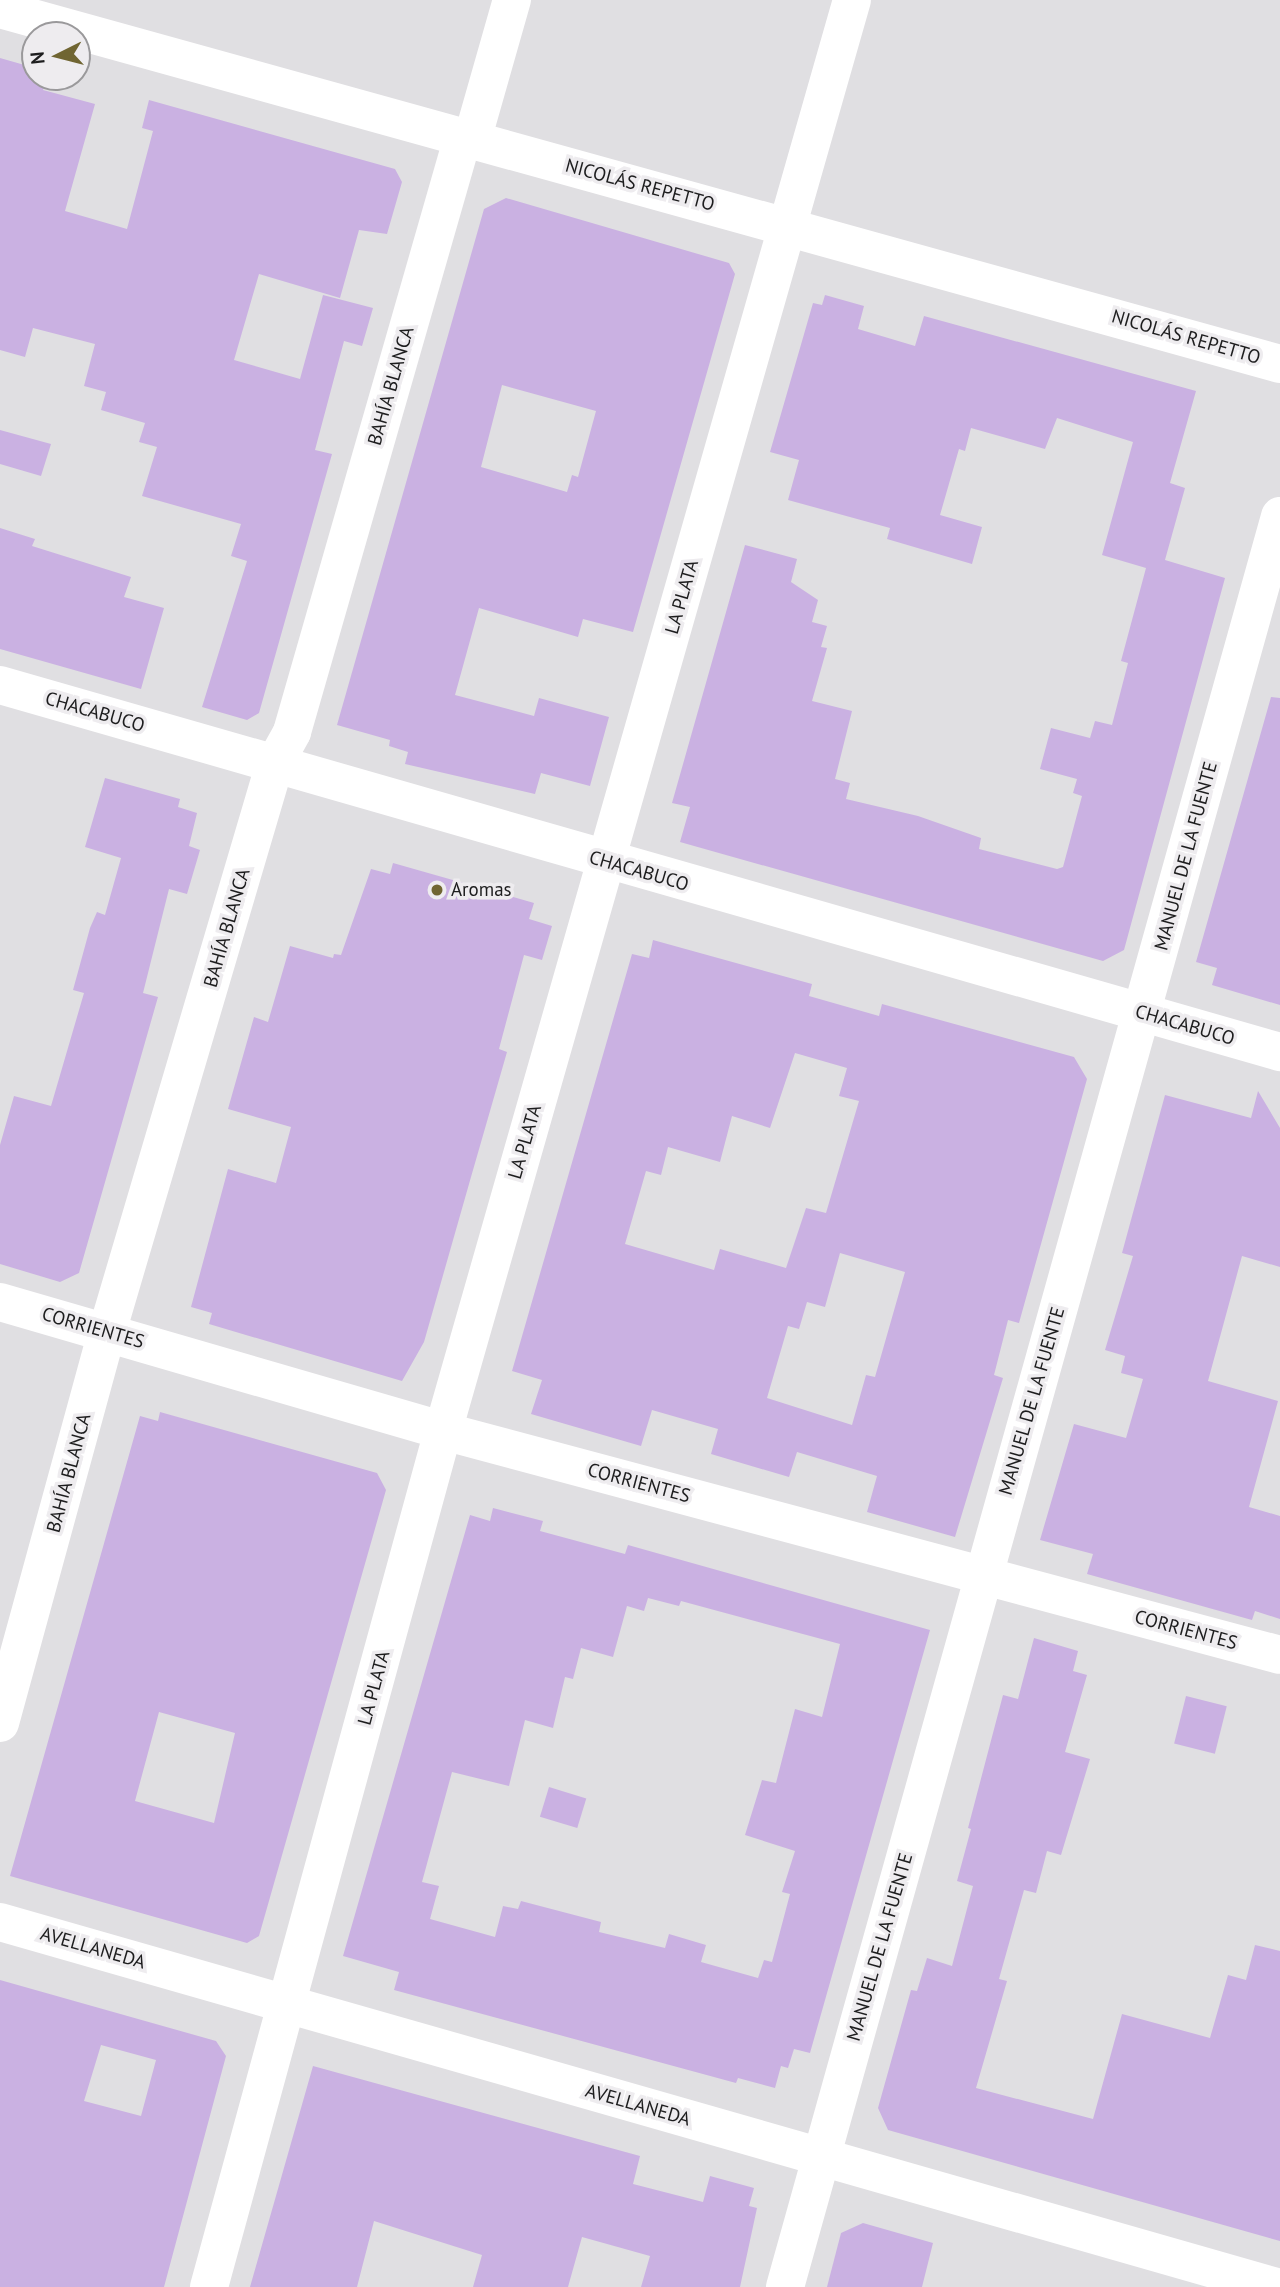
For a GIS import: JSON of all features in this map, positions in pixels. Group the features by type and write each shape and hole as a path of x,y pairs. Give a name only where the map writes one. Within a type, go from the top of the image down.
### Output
{"street":[{"name":"BAHÍA BLANCA","path":"0,1723 107,1332 275,763 292,732 467,138 512,0"},
{"name":"LA PLATA","path":"209,2287 290,2004 443,1431 852,0"},
{"name":"NICOLÁS REPETTO","path":"0,9 1280,363"},
{"name":"MANUEL DE LA FUENTE","path":"785,2287 1280,516"},
{"name":"CHACABUCO","path":"0,685 275,763 606,862 1280,1052"},
{"name":"CORRIENTES","path":"0,1302 443,1431 1280,1655"},
{"name":"AVELLANEDA","path":"0,1922 1276,2287"}],"building":[{"path":"0,58 21,64 21,91 47,91 95,104 65,211 127,229 153,131 142,128 149,100 395,169 402,182 387,234 359,230 340,298 259,274 234,360 300,379 323,295 373,308 362,346 344,341 315,450 332,454 259,713 247,720 202,707 247,561 231,556 241,524 142,496 157,447 139,442 145,423 101,410 106,392 84,386 95,344 33,328 25,357 0,350"},
{"path":"506,198 729,263 735,274 633,632 583,619 578,637 479,608 455,695 534,716 539,698 609,717 590,786 541,773 535,794 405,764 408,752 389,746 390,740 337,725 484,209","holes":["502,385 596,411 578,477 572,475 567,492 481,467"]},
{"path":"825,295 864,306 858,329 915,346 924,316 1196,391 1170,483 1185,488 1165,560 1225,578 1124,950 1103,961 680,842 690,807 672,803 745,545 797,559 791,582 818,600 812,622 827,626 821,647 827,648 812,701 852,711 835,779 850,783 846,799 918,816 981,838 979,849 1057,869 1063,867 1082,796 1073,793 1077,779 1040,769 1051,728 1090,738 1095,721 1112,725 1128,663 1121,661 1146,568 1102,555 1133,442 1057,418 1045,449 971,428 965,451 959,449 940,515 982,527 972,564 887,539 890,528 788,500 799,460 770,452 813,303 822,305"},
{"path":"0,430 51,444 41,476 0,464"},
{"path":"0,528 35,539 32,546 131,577 124,597 164,608 141,689 0,649"},
{"path":"1271,697 1280,698 1280,1005 1212,985 1217,968 1196,962"},
{"path":"105,778 180,799 178,807 197,813 189,846 200,850 187,894 169,889 143,993 158,997 79,1273 60,1282 0,1264 0,1145 14,1096 51,1106 84,993 73,990 90,928 97,912 105,915 121,858 85,847"},
{"path":"393,863 534,903 529,919 552,926 542,960 524,955 499,1049 507,1052 424,1342 402,1381 209,1324 212,1313 191,1307 228,1169 276,1183 291,1127 228,1109 254,1017 268,1022 290,946 333,958 334,954 341,955 371,869 390,874"},
{"path":"653,940 812,984 809,996 879,1016 882,1004 1074,1057 1087,1079 1019,1323 1008,1320 994,1375 1003,1378 955,1537 867,1512 877,1476 797,1452 789,1477 711,1454 718,1429 652,1410 641,1446 531,1414 542,1380 512,1371 632,954 649,958","holes":["795,1053 847,1068 839,1096 859,1101 826,1213 806,1208 786,1268 720,1249 714,1270 625,1244 646,1171 661,1175 668,1147 720,1162 732,1116 770,1128","840,1253 905,1272 875,1377 866,1375 852,1425 767,1398 788,1326 799,1329 807,1302 825,1307"]},
{"path":"1258,1091 1280,1128 1280,1267 1242,1256 1208,1381 1278,1401 1249,1507 1280,1516 1280,1619 1255,1611 1252,1620 1087,1574 1093,1554 1040,1540 1074,1424 1126,1438 1143,1379 1121,1373 1125,1356 1105,1350 1133,1256 1122,1253 1165,1095 1251,1118"},
{"path":"160,1412 377,1473 386,1490 259,1936 247,1943 10,1876 140,1416 158,1421","holes":["159,1712 235,1733 214,1823 135,1801"]},
{"path":"493,1508 543,1521 540,1531 625,1554 628,1545 930,1630 810,2053 794,2049 788,2068 781,2066 775,2088 738,2078 736,2083 394,1990 399,1972 343,1956 470,1515 490,1521","holes":["648,1598 679,1606 681,1601 840,1644 822,1717 795,1709 776,1783 762,1780 745,1835 795,1851 782,1892 790,1894 772,1962 764,1960 758,1978 701,1962 706,1945 669,1934 665,1948 599,1932 601,1922 521,1901 518,1909 503,1906 495,1937 430,1919 439,1886 422,1882 452,1772 509,1786 525,1720 553,1728 565,1677 573,1679 581,1648 613,1657 627,1606 644,1611"]},
{"path":"1034,1638 1078,1651 1073,1671 1087,1675 1065,1752 1090,1759 1061,1855 1047,1851 1036,1893 1024,1890 999,1979 1007,1981 976,2088 1093,2119 1122,2014 1210,2038 1228,1975 1246,1980 1255,1945 1280,1951 1280,2241 888,2130 878,2108 911,1990 917,1991 927,1958 952,1966 973,1886 957,1881 971,1829 968,1828 1003,1695 1018,1699"},
{"path":"1186,1696 1227,1706 1215,1754 1174,1744"},
{"path":"549,1787 586,1798 577,1828 540,1817"},
{"path":"0,1980 216,2041 226,2056 164,2287 0,2287","holes":["101,2045 156,2060 141,2116 84,2101"]},
{"path":"313,2066 640,2156 633,2184 703,2202 710,2176 754,2188 749,2206 757,2208 740,2287 641,2287 650,2256 582,2237 568,2287 473,2287 482,2255 374,2221 357,2287 250,2287"},
{"path":"863,2223 933,2243 922,2287 827,2287 841,2233"}],"place":[{"name":"Aromas","path":"437,890"}]}
